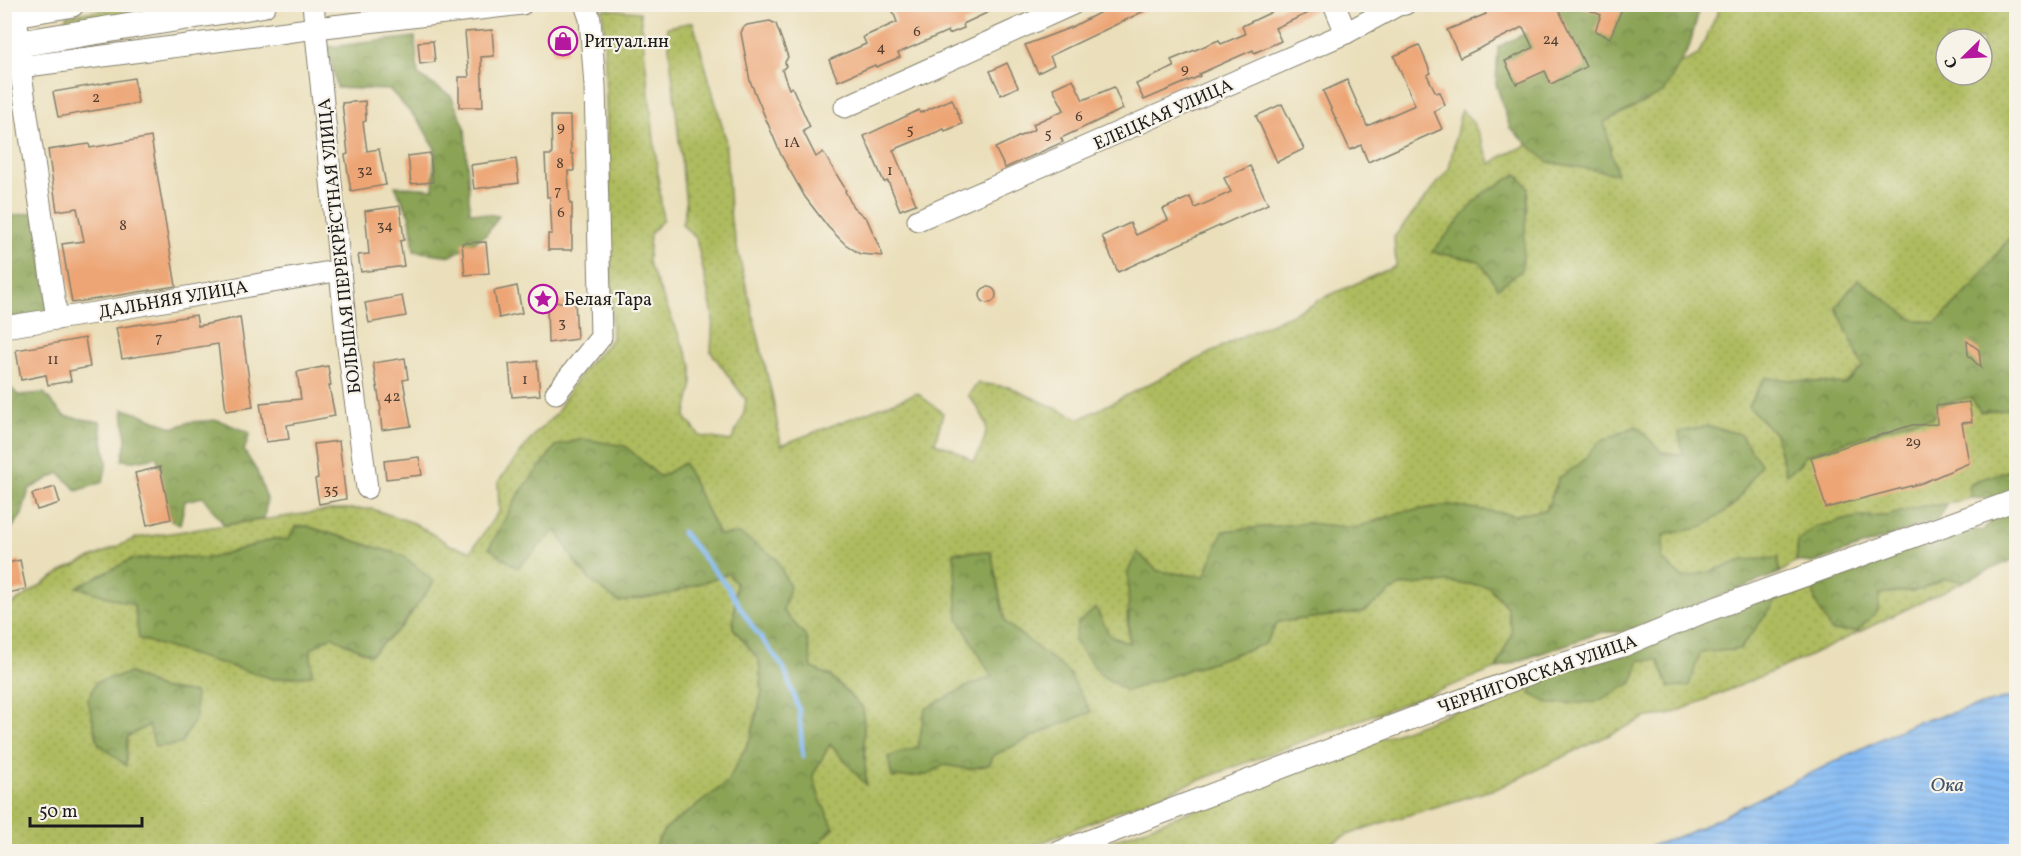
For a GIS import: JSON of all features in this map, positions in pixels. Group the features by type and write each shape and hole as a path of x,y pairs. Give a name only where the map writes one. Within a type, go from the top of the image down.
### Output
{"main road":[{"path":"13,11 71,4"},
{"path":"14,53 263,4"}],"street":[{"name":"БОЛЬШАЯ ПЕРЕКРЁСТНАЯ УЛИЦА","path":"314,4 347,340 367,488"},
{"path":"14,53 316,28 522,4"},
{"path":"556,393 602,337 596,97 590,19 585,4"},
{"path":"844,107 1073,4"},
{"path":"1334,4 1346,33"},
{"name":"ЕЛЕЦКАЯ УЛИЦА","path":"918,220 1131,129 1346,33 1398,5 1406,4"},
{"path":"13,11 14,53 57,319"},
{"name":"ДАЛЬНЯЯ УЛИЦА","path":"4,327 341,270"},
{"name":"ЧЕРНИГОВСКАЯ УЛИЦА","path":"1059,852 1540,670 1623,646 1704,612 2016,500"}],"green space":[{"path":"141,5 194,5 69,22 65,19 68,15"},
{"path":"1511,5 1693,5 1698,14 1689,48 1663,93 1604,122 1617,174 1548,162 1510,128 1496,84 1498,47 1540,26"},
{"path":"1721,5 2016,5 2016,229 1972,287 1936,323 1912,319 1858,280 1836,307 1864,366 1845,384 1765,378 1748,406 1775,434 1786,473 1798,466 1806,455 1913,420 1932,418 1943,404 1971,396 2006,409 2016,396 2016,469 1981,479 1969,485 1971,498 1948,504 1923,506 1887,516 1857,517 1798,541 1796,561 1780,573 1777,558 1683,578 1662,560 1664,535 1703,527 1679,432 1684,455 1599,442 1581,463 1559,478 1546,510 1515,515 1449,505 1401,512 1355,529 1308,523 1223,531 1205,577 1158,571 1127,614 1129,644 1110,636 1126,691 1265,644 1278,622 1363,612 1399,586 1447,582 1488,586 1507,607 1512,633 1496,669 1133,805 1021,851 816,852 824,838 834,828 819,797 813,775 830,744 866,784 863,708 830,676 812,668 807,637 783,611 740,535 719,535 684,463 660,477 625,446 556,530 576,563 591,581 619,602 668,594 728,574 736,583 733,628 759,660 762,692 751,737 727,783 665,829 652,851 5,852 5,609 64,570 136,538 338,509 372,509 414,523 450,545 471,551 499,511 498,482 535,434 556,414 587,365 612,339 603,9 640,12 663,220 650,234 648,262 692,366 692,388 685,417 700,436 731,441 743,417 746,400 711,352 713,315 696,238 682,225 686,205 667,27 693,22 725,136 731,222 773,399 781,445 917,393 943,413 935,443 953,449 974,462 986,434 981,413 968,395 978,383 1009,387 1080,419 1243,336 1396,266 1394,237 1449,169 1461,110 1476,128 1491,164 1547,131 1698,55","holes":["306,526 404,556 331,636 311,649 312,675 273,679 140,639 134,605 78,587 132,559 211,558 273,539 288,540 296,527","954,552 991,552 1005,622 1033,646 1091,712 994,755 988,765 969,769 944,765 927,775 888,757 918,747 966,687 992,677 958,618","130,673 159,688 195,693 149,725 127,737 126,765 96,682"]},
{"path":"415,37 418,75 451,96 465,127 470,212 499,216 486,235 451,256 414,251 410,217 395,186 433,189 435,149 421,124 390,90 337,88 328,47"},
{"path":"1517,174 1528,187 1522,270 1498,288 1479,261 1432,252 1482,194"},
{"path":"36,212 49,312 5,319 5,217"},
{"path":"2016,229 2016,396 2006,409 1980,412 1971,397 1943,404 1933,418 1913,420 1806,455 1798,466 1786,474 1775,434 1748,406 1765,378 1845,384 1863,367 1836,307 1858,279 1912,319 1936,323 1972,287"},
{"path":"6,383 18,395 44,393 64,416 100,422 107,462 103,482 77,491 59,473 29,489 22,515 5,537 4,384"},
{"path":"123,409 173,428 190,422 218,420 250,433 244,451 257,471 267,499 264,519 224,525 203,497 185,501 180,525 171,521 157,457 134,461 122,460 126,440"},
{"path":"1637,426 1662,453 1683,455 1679,432 1708,426 1740,434 1761,464 1736,503 1703,527 1664,535 1662,560 1683,578 1743,560 1778,558 1780,573 1625,632 1602,632 1496,669 1512,633 1507,607 1488,586 1447,582 1399,586 1363,612 1278,622 1265,644 1126,691 1101,675 1074,641 1078,623 1096,608 1110,636 1129,643 1128,572 1137,552 1158,571 1204,577 1223,531 1308,523 1355,528 1401,512 1450,505 1515,515 1546,510 1559,478 1581,463 1599,442"},
{"path":"583,439 625,446 660,477 684,463 719,535 740,534 776,558 790,587 783,611 807,637 812,668 830,676 863,708 866,785 830,744 813,775 819,797 834,828 816,851 652,851 665,829 727,783 751,737 762,692 759,660 733,628 736,583 728,574 668,594 619,602 591,581 576,563 556,530 517,568 489,548 518,495 556,446"},
{"path":"2016,469 2016,490 1993,499 1971,498 1969,486 1981,479"},
{"path":"1948,504 1937,520 1813,563 1796,561 1798,541 1814,527 1857,517 1887,516 1923,506"},
{"path":"2016,507 2016,558 1965,581 1944,579 1920,590 1879,594 1878,611 1857,631 1831,631 1815,601 1812,577 1966,527 1983,531 1997,514"},
{"path":"306,526 404,556 434,582 402,626 370,655 331,636 311,649 312,675 273,679 139,639 134,605 77,587 132,559 211,558 273,539 288,540 296,527"},
{"path":"954,552 991,552 1005,622 1068,672 1091,712 994,755 989,765 969,769 944,765 927,775 892,778 888,757 918,747 925,709 966,687 992,677 958,618"},
{"path":"1812,577 1878,594 1920,590 1944,579 1965,581 1805,658 1669,715 1647,717 1498,788 1369,827 1343,837 1317,851 1083,852 1534,681 1640,660 1658,660 1669,687 1700,652 1740,649 1779,590"},
{"path":"1779,590 1775,603 1740,649 1700,653 1689,686 1669,687 1658,660 1640,660 1632,683 1596,702 1550,704 1530,694 1534,681"},
{"path":"130,673 159,688 195,693 196,717 181,744 155,747 149,725 127,737 126,766 98,743 88,700 96,682"}],"water":[{"name":"Ока","path":"2016,696 2016,851 1637,851 1688,833 1916,722"}],"building":[{"path":"890,4 1006,4 963,24 964,28 949,34 948,31 898,53 900,57 838,81 829,60 866,44 863,37 897,22"},
{"path":"1116,4 1159,4 1050,56 1054,65 1038,73 1025,45 1072,27"},
{"path":"1289,4 1322,4 1322,7 1275,28 1281,41 1254,53 1253,50 1144,100 1136,84 1174,67 1171,60 1219,40 1221,44 1245,34 1242,26"},
{"path":"1482,4 1556,4 1586,67 1551,84 1545,71 1516,84 1505,61 1533,48 1523,27 1460,58 1447,30 1486,14"},
{"path":"1575,4 1611,4 1622,9 1610,38 1595,31 1601,15"},
{"path":"770,21 776,24 788,57 785,62 786,66 782,70 789,89 792,87 810,127 803,131 816,157 823,152 846,190 853,207 867,219 883,256 860,254 845,244 828,227 805,197 781,155 750,81 741,33 747,25"},
{"path":"492,30 494,56 481,57 483,107 459,107 459,77 469,77 465,32"},
{"path":"552,32 567,32 567,53 553,53"},
{"path":"433,41 435,62 420,64 418,42"},
{"path":"1419,45 1431,73 1427,75 1436,93 1440,92 1445,105 1434,111 1442,129 1368,162 1361,145 1350,150 1323,91 1347,80 1367,126 1415,105 1394,56"},
{"path":"1007,63 1018,87 1001,95 990,71"},
{"path":"134,78 138,103 58,117 53,92"},
{"path":"1073,79 1083,100 1114,87 1123,109 1061,138 1063,142 1005,168 995,148 1035,129 1033,124 1064,110 1053,88"},
{"path":"952,99 962,124 893,150 916,204 900,210 888,181 884,182 864,136 919,110 920,113"},
{"path":"365,101 366,121 363,122 367,151 379,149 386,185 351,191 345,155 348,154 342,103"},
{"path":"1282,104 1304,149 1277,162 1256,116"},
{"path":"551,116 570,116 574,171 568,171 570,204 572,204 572,250 548,250 548,234 552,234 545,155 552,155"},
{"path":"151,137 176,286 72,303 62,244 84,241 77,208 57,211 48,150 89,144 90,148"},
{"path":"430,153 433,182 411,184 408,156"},
{"path":"516,159 519,183 474,189 471,165"},
{"path":"1250,166 1268,204 1118,272 1102,236 1130,223 1136,235 1168,220 1163,209 1190,197 1195,208 1231,192 1224,178"},
{"path":"400,206 404,240 400,241 404,266 361,272 358,255 369,254 365,211"},
{"path":"486,242 489,273 465,275 462,243"},
{"path":"517,286 522,313 499,318 494,291"},
{"path":"988,287 996,295 988,303 980,295"},
{"path":"402,296 406,316 369,323 365,303"},
{"path":"575,300 577,339 548,343 547,304"},
{"path":"196,315 198,326 240,317 253,407 226,411 218,344 122,359 116,328"},
{"path":"85,338 90,367 69,371 71,381 48,385 46,375 21,380 16,350"},
{"path":"1967,341 1979,350 1981,368 1968,355"},
{"path":"405,358 408,379 403,380 411,426 382,430 373,363"},
{"path":"537,361 540,395 512,397 509,364"},
{"path":"328,366 335,416 287,425 289,439 266,442 260,403 301,399 297,372"},
{"path":"1969,402 1972,422 1962,423 1969,463 1922,483 1826,508 1811,457 1912,425 1937,424 1936,406"},
{"path":"339,441 346,499 319,504 315,479 318,478 314,444"},
{"path":"419,457 422,475 386,479 384,461"},
{"path":"160,467 171,519 147,525 135,473"},
{"path":"55,487 60,503 37,510 32,494"},
{"path":"20,560 26,589 4,594 4,564"}],"waterway":[{"path":"682,532 727,586 754,629 784,668 799,710 803,757"}],"place":[{"name":"Ритуал.нн","path":"563,41"},
{"name":"Белая Тара","path":"543,299"}]}
